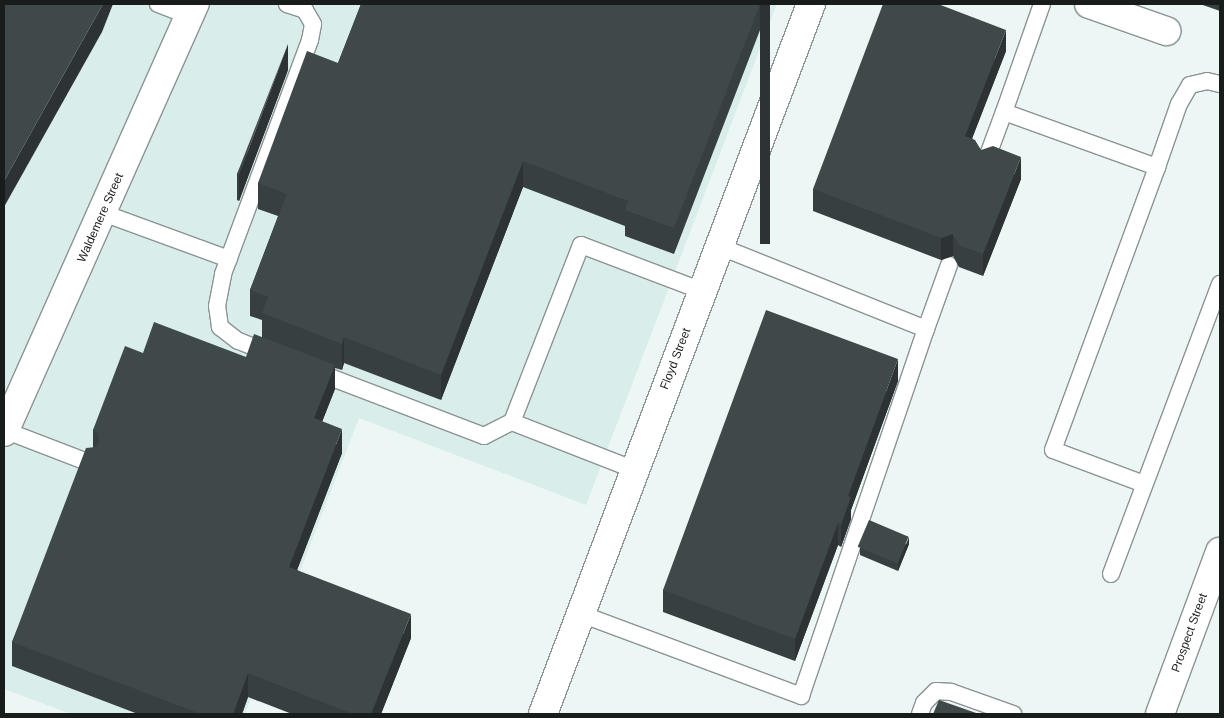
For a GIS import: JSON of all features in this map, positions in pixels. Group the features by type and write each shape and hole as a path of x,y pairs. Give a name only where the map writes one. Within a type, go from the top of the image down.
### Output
{"street":[{"name":"Floyd Street","path":"543,714 811,4"},
{"path":"1089,4 1166,31"},
{"name":"Waldemere Street","path":"4,431 193,10"},
{"name":"Prospect Street","path":"1160,714 1220,552"}],"lane":[{"path":"158,4 193,10"},
{"path":"283,358 238,341 220,326 217,306 229,259 310,40 313,24 305,10 287,4"},
{"path":"986,163 1042,4"},
{"path":"1144,484 1053,450 1179,104 1190,85 1207,80 1220,84"},
{"path":"1004,112 1157,167"},
{"path":"103,213 229,259"},
{"path":"301,366 484,436 512,422 581,245 702,291"},
{"path":"719,246 926,329"},
{"path":"580,614 801,696 949,265"},
{"path":"1111,574 1220,284"},
{"path":"512,422 635,470"},
{"path":"4,431 90,462"},
{"path":"920,714 924,703 936,691 951,692 1013,714"}],"shaded area":[{"path":"4,4 777,4 586,505 359,418 245,714 71,714 4,689"}],"building":[{"path":"4,4 103,4 4,181"},
{"path":"361,4 760,4 674,228 625,210 628,201 523,161 441,375 344,337 342,344 262,313 268,297 250,290 287,194 258,183 307,51 338,63"},
{"path":"883,4 938,4 1006,30 965,136 975,140 981,150 993,146 1021,157 983,254 959,245 953,234 941,238 813,189"},
{"path":"288,44 239,175 237,174"},
{"path":"766,310 898,359 848,496 851,497 841,525 838,523 795,639 663,590"},
{"path":"154,322 246,357 254,334 335,365 314,418 342,429 289,567 411,614 371,714 353,714 248,673 233,714 201,714 12,642 86,448 96,447 99,442 98,433 93,430 125,346 143,353"},
{"path":"869,520 909,537 897,563 858,547"},
{"path":"939,700 979,714 933,714"}]}
